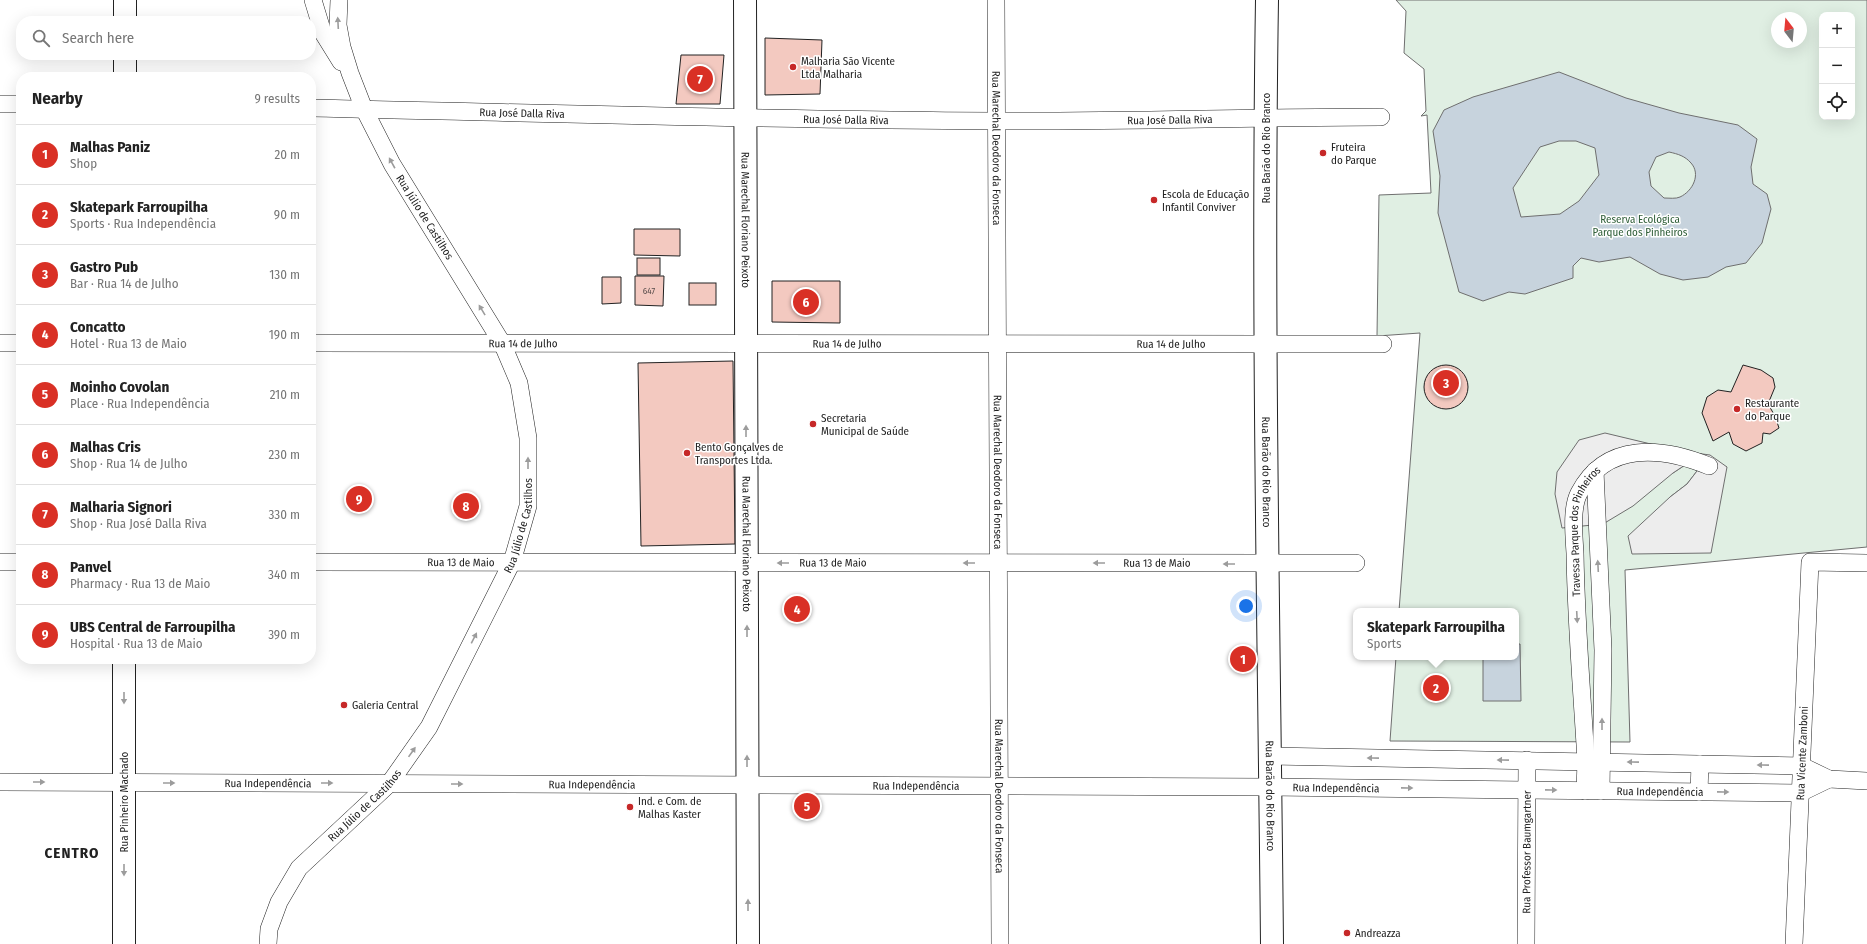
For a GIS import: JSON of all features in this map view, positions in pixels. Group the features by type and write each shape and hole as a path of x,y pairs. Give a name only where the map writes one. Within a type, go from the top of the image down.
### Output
{"main road":[{"path":"125,0 125,16"},
{"name":"Rua Marechal Floriano Peixoto","path":"745,0 748,944"},
{"name":"Rua Barão do Rio Branco","path":"1267,0 1265,117 1266,344 1272,944"},
{"path":"125,60 125,72"},
{"name":"Rua Pinheiro Machado","path":"124,664 124,944"}],"street":[{"name":"Rua Júlio de Castilhos","path":"313,0 323,32 350,74"},
{"name":"Rua Júlio de Castilhos","path":"268,944 269,929 279,902 300,868 389,784 429,727 512,562 528,506 528,438 519,383 502,344 392,164 364,109 350,74 338,25 339,0"},
{"name":"Rua Marechal Deodoro da Fonseca","path":"996,0 1000,944"},
{"path":"0,104 16,104"},
{"name":"Rua José Dalla Riva","path":"316,108 997,122 1265,117 1381,117"},
{"path":"0,343 16,343"},
{"name":"Rua 14 de Julho","path":"316,343 1383,344"},
{"path":"1595,471 1608,462 1628,454 1648,452 1685,456 1709,466"},
{"name":"Travessa Parque dos Pinheiros","path":"1594,762 1576,594 1574,516 1578,494 1595,471"},
{"name":"Travessa Parque dos Pinheiros","path":"1593,791 1603,650 1595,471"},
{"path":"0,562 16,562"},
{"name":"Rua 13 de Maio","path":"316,562 1356,563"},
{"name":"Rua Vicente Zamboni","path":"1794,944 1810,562 1867,563"},
{"name":"Rua Independência","path":"1270,756 1802,766 1829,779 1867,781"},
{"name":"Rua Professor Baumgartner","path":"1526,760 1526,944"},
{"path":"1699,792 1700,764"},
{"name":"Rua Independência","path":"0,782 1270,787 1800,793 1829,779"}],"green space":[{"name":"Reserva Ecológica Parque dos Pinheiros","path":"1396,0 1867,0 1867,547 1625,570 1630,742 1390,741 1396,660 1519,660 1519,608 1399,608 1420,333 1377,336 1379,195 1431,193 1427,115 1421,116 1426,111 1424,69 1404,53 1406,11","holes":["1605,434 1680,451 1727,467 1670,497 1687,484 1697,471 1688,463 1673,473"]}],"shaded area":[{"path":"1559,72 1626,98 1679,113 1738,125 1757,139 1751,167 1753,184 1767,194 1771,209 1762,243 1746,263 1726,267 1708,277 1683,280 1660,274 1630,257 1599,262 1581,258 1573,266 1573,278 1525,294 1509,292 1483,301 1459,292 1438,213 1440,176 1433,131 1444,110 1473,97","holes":["1559,141 1576,141 1595,148 1599,175 1579,201 1560,214 1521,217 1513,188 1540,147","1669,152 1684,157 1694,167 1695,172 1692,187 1685,194 1677,198 1664,198 1651,186 1649,172 1656,157"]},
{"path":"1605,433 1680,451 1710,455 1727,467 1711,553 1632,554 1628,536 1670,497 1687,484 1697,471 1688,463 1673,473 1633,506 1603,524 1562,528 1555,494 1557,472 1579,440"},
{"path":"1520,644 1521,701 1483,701 1483,660 1519,660"}],"building":[{"name":"Malharia São Vicente Ltda Malharia","path":"765,38 822,40 820,94 765,95"},
{"path":"681,55 724,55 720,104 676,104"},
{"path":"634,229 680,229 680,256 634,255"},
{"path":"637,258 660,258 660,275 637,275"},
{"path":"635,276 664,276 663,306 635,305"},
{"path":"602,277 621,277 621,303 602,304"},
{"path":"772,281 840,281 840,323 772,322"},
{"path":"689,283 716,283 716,305 689,305"},
{"name":"Bento Gonçalves de Transportes Ltda.","path":"733,361 735,544 641,546 638,363"},
{"path":"1446,365 1458,369 1464,375 1468,387 1464,399 1458,405 1446,409 1434,405 1428,399 1424,387 1428,375 1434,369"},
{"name":"Restaurante do Parque","path":"1743,365 1761,370 1773,378 1775,387 1768,404 1775,416 1779,428 1770,434 1763,433 1762,443 1746,451 1733,444 1729,432 1713,441 1702,413 1707,397 1718,390 1731,392"}],"place":[{"name":"Malharia São Vicente Ltda Malharia","path":"793,67"},
{"name":"Malharia Signori","path":"700,79"},
{"name":"Fruteira do Parque","path":"1323,153"},
{"name":"Escola de Educação Infantil Conviver","path":"1154,200"},
{"name":"Malhas Cris","path":"806,302"},
{"name":"Gastro Pub","path":"1446,383"},
{"name":"Restaurante do Parque","path":"1737,409"},
{"name":"Secretaria Municipal de Saúde","path":"813,424"},
{"name":"Bento Gonçalves de Transportes Ltda.","path":"687,453"},
{"name":"UBS Central de Farroupilha","path":"359,499"},
{"name":"Panvel","path":"466,506"},
{"name":"Concatto","path":"797,609"},
{"name":"Malhas Paniz","path":"1243,659"},
{"name":"Skatepark Farroupilha","path":"1436,688"},
{"name":"Galeria Central","path":"344,705"},
{"name":"Moinho Covolan","path":"807,806"},
{"name":"Ind. e Com. de Malhas Kaster","path":"630,807"},
{"name":"Andreazza","path":"1347,933"}],"district":[{"name":"CENTRO","path":"72,853"}]}
